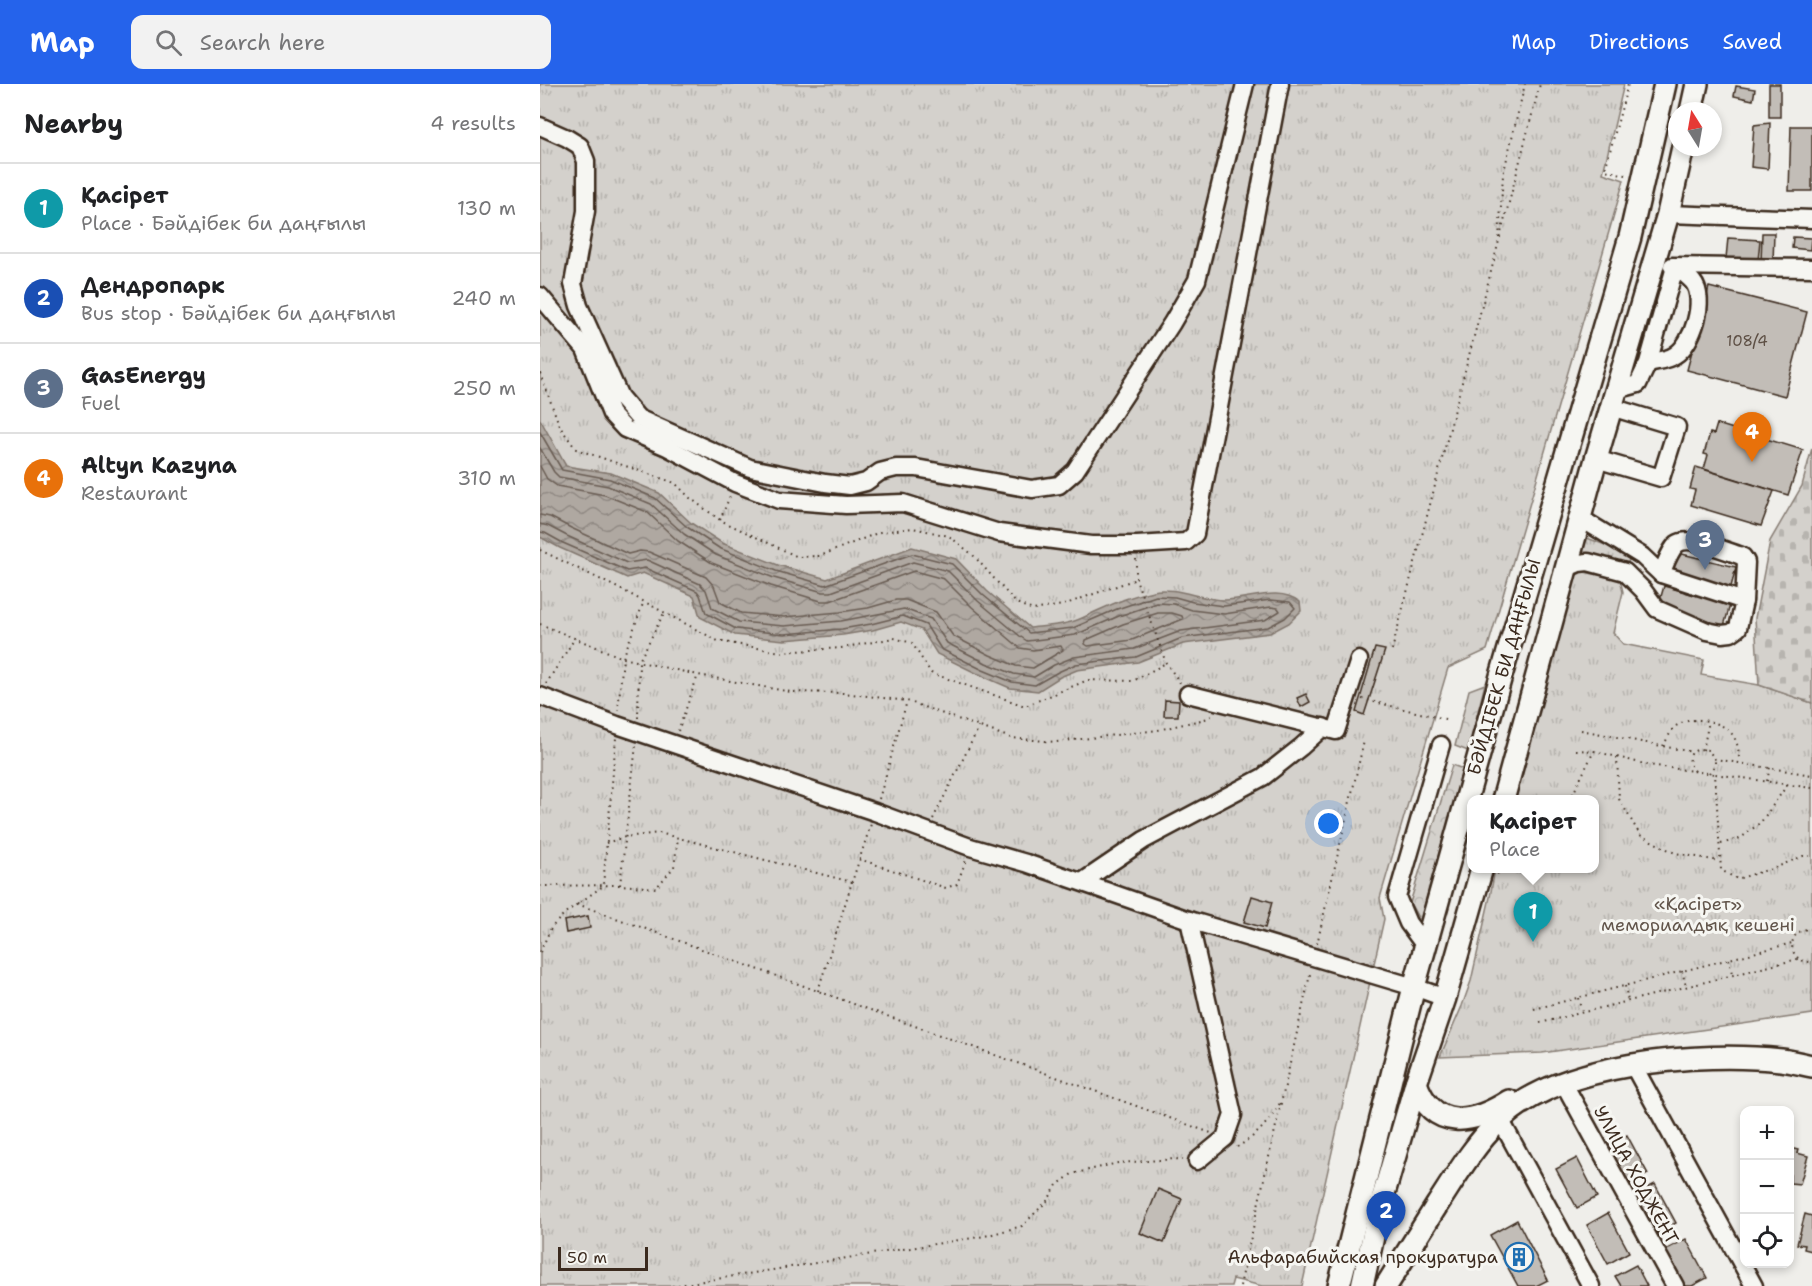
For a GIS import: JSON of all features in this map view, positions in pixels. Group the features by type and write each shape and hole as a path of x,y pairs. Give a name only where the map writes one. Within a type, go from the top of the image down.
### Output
{"main road":[{"name":"БӘЙДІБЕК БИ ДАҢҒЫЛЫ","path":"1468,795 1630,237 1665,84"},
{"path":"1693,102 1697,84"},
{"name":"БӘЙДІБЕК БИ ДАҢҒЫЛЫ","path":"1504,795 1565,569 1668,214 1681,156"},
{"name":"БӘЙДІБЕК БИ ДАҢҒЫЛЫ","path":"1340,1286 1414,987 1467,797"},
{"path":"1422,1229 1385,1279 1374,1283 1363,1281 1378,1214 1416,1083 1445,998 1481,873"},
{"path":"1416,1083 1420,1096 1428,1107 1444,1117 1461,1120 1481,1116 1495,1110 1527,1090 1560,1075 1631,1057 1687,1050 1739,1047 1764,1050 1782,1060"},
{"path":"1386,1286 1474,1149 1500,1119 1530,1097 1563,1082 1600,1071 1687,1058 1782,1060 1812,1066"}],"street":[{"path":"540,126 580,146 585,161 586,211 573,284 579,306 620,397 638,418 750,468 825,483 850,486 866,482 880,472 896,468 916,468 1032,489 1059,485 1075,471 1172,323 1197,280 1245,84"},
{"path":"540,296 585,350 611,414 625,429 667,447 735,483 779,500 846,505 903,503 999,533 1091,545 1186,542 1195,534 1280,84"},
{"path":"1668,214 1812,219"},
{"path":"1653,266 1812,268"},
{"path":"1648,363 1676,355 1686,344 1694,327 1700,303 1698,291 1693,282 1675,267"},
{"path":"1614,398 1638,384 1648,363 1675,267"},
{"path":"1596,459 1661,478 1677,427 1614,398"},
{"path":"1580,518 1641,556 1661,574 1744,601"},
{"path":"1565,569 1588,562 1625,572 1643,590 1657,609 1707,631 1722,634 1731,633 1738,628 1744,601 1746,562 1743,557 1700,543 1682,542 1677,544 1661,574"},
{"path":"1188,694 1336,731 1359,660"},
{"path":"543,690 617,725 875,812 970,847 1026,862 1189,920 1445,998"},
{"path":"1082,882 1144,840 1263,777 1323,727"},
{"path":"1425,946 1408,923 1397,897 1441,745"},
{"path":"1189,920 1233,1115 1228,1144 1197,1161"},
{"path":"1633,1065 1754,1286"},
{"name":"УЛИЦА ХОДЖЕНТ","path":"1563,1082 1675,1286"},
{"path":"1500,1119 1591,1286"}],"path":[{"path":"1498,244 1503,175 1525,84"},
{"path":"1392,650 1540,84"},
{"path":"1628,84 1605,170 1644,179"},
{"path":"540,373 560,427 576,449 675,483 720,520 798,557 820,556 880,532 913,528 950,536 973,555 1016,603 1033,610 1063,605 1137,581"},
{"path":"1137,544 1137,581 1166,663 1188,694"},
{"path":"540,550 644,601 718,641 781,652 841,648 894,638 912,643 931,673 1025,706 1088,680 1132,681 1166,663"},
{"path":"603,886 623,658 644,601"},
{"path":"540,624 623,658 791,692 843,693 907,701 1011,738 1056,742 1158,730 1205,719 1233,705"},
{"path":"543,690 575,638"},
{"path":"674,743 698,675"},
{"path":"818,991 875,812 907,701"},
{"path":"1372,701 1449,720"},
{"path":"1663,746 1677,725 1689,720 1706,719 1731,733 1738,747 1739,761"},
{"path":"1703,750 1709,721"},
{"path":"927,831 979,728"},
{"path":"1581,730 1692,752 1708,750 1715,759 1715,765 1709,773"},
{"path":"1240,1286 1313,957 1364,741"},
{"path":"1576,750 1594,751 1648,765 1812,788"},
{"path":"1572,795 1594,751"},
{"path":"1692,752 1689,759 1695,771"},
{"path":"1617,757 1619,799 1640,835 1675,853 1721,861"},
{"path":"1715,759 1739,761 1812,775"},
{"path":"1767,781 1770,767"},
{"path":"1715,774 1721,870 1737,879 1777,867 1803,856 1812,856"},
{"path":"1719,844 1741,838 1761,822 1788,784"},
{"path":"606,843 625,837 659,833 852,882"},
{"path":"540,886 620,885 656,888 674,867 678,838"},
{"path":"859,859 946,888 957,884 970,847"},
{"path":"540,952 551,928 565,913 603,886"},
{"path":"577,904 1228,1144 1247,1141 1266,1125 1282,1100"},
{"path":"1812,928 1797,933 1792,943 1792,949 1798,958 1812,962"},
{"path":"1534,1009 1792,943"},
{"path":"1540,1023 1798,958"},
{"path":"1729,959 1733,975"},
{"path":"1682,971 1686,987"},
{"path":"1625,986 1629,1001"},
{"path":"1578,998 1582,1013"},
{"path":"672,1286 985,1236 1022,1226 1048,1200 1057,1185 1072,1174 1118,1163 1175,1159 1197,1161"}],"green space":[{"path":"540,84 1624,84 1603,173 1624,180 1487,650 1448,668 1380,898 1384,919 1302,1286 1262,1286 1233,1279 1231,1286 540,1286"},
{"path":"1812,448 1812,703 1759,685 1755,618 1770,541 1802,486"},
{"path":"1582,536 1626,553 1630,558 1627,564 1583,552 1575,554"},
{"name":"«Қасірет» мемориалдық кешені","path":"1579,571 1620,579 1623,592 1613,633 1623,644 1704,660 1701,675 1759,685 1812,703 1812,1014 1542,1053 1440,1057 1471,981 1494,873 1599,873 1599,795 1513,795 1531,719 1555,649 1565,597"},
{"path":"1485,684 1468,751 1455,746 1469,690"},
{"path":"1452,765 1463,769 1420,921 1410,903"}],"water":[{"path":"540,419 566,466 611,473 659,493 691,523 722,543 778,565 827,579 912,547 956,559 987,591 1030,628 1074,621 1124,600 1161,590 1225,600 1273,594 1283,595 1300,602 1301,611 1289,623 1270,633 1183,644 1138,662 1077,670 1060,677 1038,691 1010,688 937,654 922,630 901,622 843,635 784,640 735,635 700,617 694,596 643,573 627,578 540,537"}],"building":[{"path":"1769,84 1780,84 1780,117 1769,117"},
{"path":"1736,86 1755,89 1753,100 1734,96"},
{"path":"1770,123 1768,169 1751,167 1754,125"},
{"path":"1791,126 1812,126 1812,191 1789,191"},
{"path":"1762,233 1774,233 1773,262 1761,262"},
{"path":"1793,237 1811,238 1810,250 1792,248"},
{"path":"1728,238 1760,240 1758,261 1726,258"},
{"path":"1709,287 1807,312 1785,396 1687,370"},
{"path":"1717,424 1803,450 1788,495 1704,469 1708,455 1704,454 1710,433 1714,434"},
{"path":"1696,467 1774,491 1761,526 1691,505 1695,490 1690,489"},
{"path":"1678,553 1736,567 1731,587 1673,572"},
{"path":"1664,586 1730,605 1724,626 1658,607"},
{"path":"1375,648 1385,650 1364,715 1356,712"},
{"path":"1306,694 1310,702 1301,707 1297,698"},
{"path":"1165,700 1179,701 1178,716 1164,716"},
{"path":"1252,896 1272,902 1265,928 1244,922"},
{"path":"588,916 590,928 566,933 564,921"},
{"path":"1627,1135 1648,1174 1627,1185 1606,1146"},
{"path":"1794,1149 1798,1150 1797,1153 1808,1156 1800,1184 1794,1183"},
{"path":"1577,1158 1597,1197 1577,1208 1556,1169"},
{"path":"1655,1184 1676,1223 1655,1234 1634,1195"},
{"path":"1158,1189 1182,1199 1164,1243 1140,1233"},
{"path":"1608,1213 1629,1252 1608,1264 1587,1225"},
{"path":"1805,1214 1812,1216 1812,1251 1804,1249 1805,1245 1797,1244"},
{"name":"Альфарабийская прокуратура","path":"1517,1220 1548,1280 1536,1286 1518,1286 1490,1235"},
{"path":"1686,1239 1707,1278 1692,1286 1685,1286 1665,1250"},
{"path":"1636,1265 1647,1286 1621,1286 1615,1276"}],"place":[{"name":"Altyn Kazyna","path":"1752,462"},
{"name":"GasEnergy","path":"1705,570"},
{"name":"Қасірет","path":"1533,942"},
{"name":"Дендропарк","path":"1386,1241"},
{"name":"Альфарабийская прокуратура","path":"1519,1257"}]}
